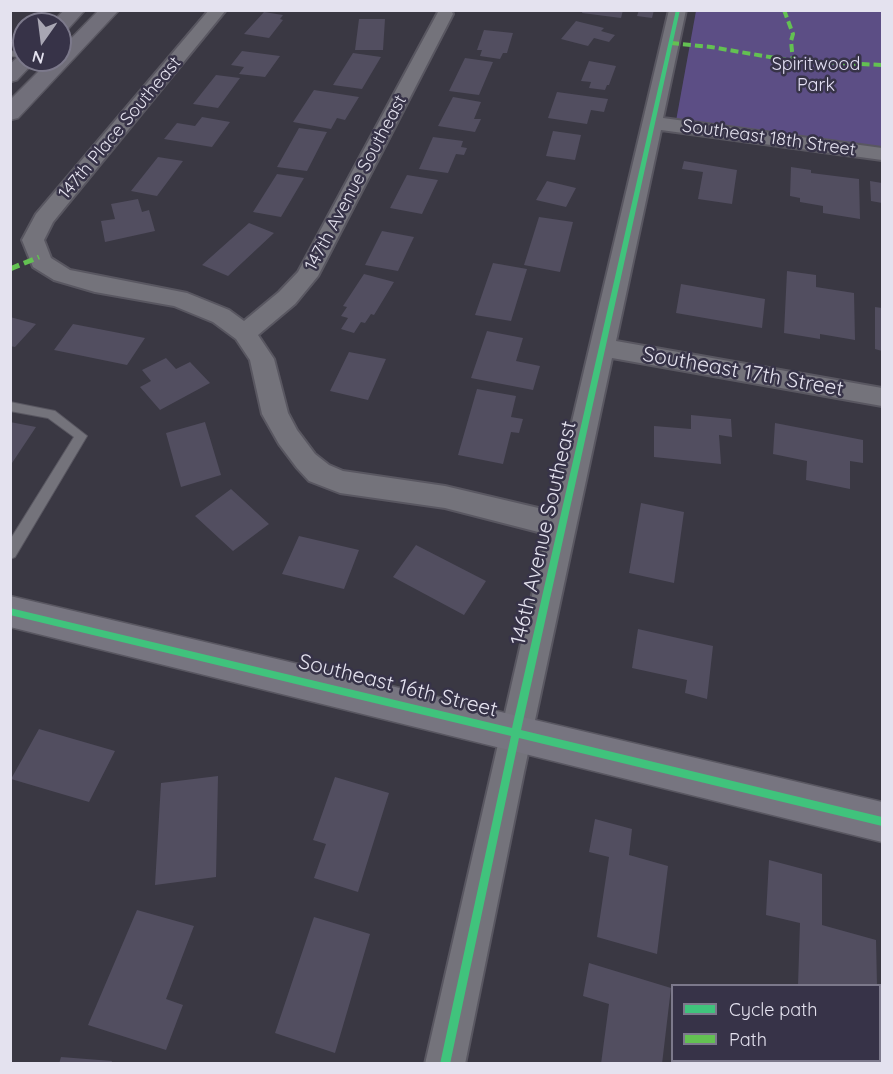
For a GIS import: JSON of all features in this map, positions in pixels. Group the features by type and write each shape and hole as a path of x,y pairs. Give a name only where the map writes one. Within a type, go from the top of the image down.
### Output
{"main road":[{"path":"10,113 110,10"}],"street":[{"name":"147th Place Southeast","path":"218,10 44,219 33,240 41,262 62,275 95,284 179,300 221,316 243,333"},
{"name":"146th Avenue Southeast","path":"445,1064 563,526 655,123 678,10"},
{"name":"147th Avenue Southeast","path":"243,333 287,298 307,276 445,14"},
{"name":"Southeast 18th Street","path":"655,123 882,154"},
{"path":"243,333 262,359 275,414 288,437 318,473 340,482 445,497 563,526"},
{"name":"Southeast 17th Street","path":"604,348 882,397"},
{"name":"Southeast 16th Street","path":"10,611 882,822"}],"lane":[{"path":"10,406 51,414 81,436 10,553"}],"green space":[{"name":"Spiritwood Park","path":"696,11 882,11 882,150 676,121"}],"building":[{"path":"583,10 623,10 621,18 582,13"},
{"path":"639,10 654,10 652,18 637,16"},
{"path":"264,12 283,15 280,19 283,20 269,38 244,34"},
{"path":"359,19 385,19 383,50 355,50"},
{"path":"576,21 604,28 601,31 615,35 609,42 594,38 588,46 561,39"},
{"path":"484,30 513,33 507,53 503,53 500,59 480,56 482,50 477,50"},
{"path":"242,51 280,56 265,77 239,74 244,67 231,65"},
{"path":"353,53 381,57 362,89 333,85"},
{"path":"465,58 493,62 479,95 449,91"},
{"path":"589,61 616,66 605,90 589,88 591,82 581,81"},
{"path":"216,75 240,78 218,108 193,104"},
{"path":"314,90 359,97 345,120 337,118 331,129 293,122"},
{"path":"557,92 608,99 604,112 591,110 587,124 548,118"},
{"path":"453,97 481,102 474,119 481,119 475,132 438,126"},
{"path":"202,117 230,122 212,147 164,139 177,123 195,126"},
{"path":"299,128 327,132 307,171 277,167"},
{"path":"553,131 581,135 575,160 546,156"},
{"path":"433,137 463,141 461,147 467,148 464,155 456,154 448,173 419,169"},
{"path":"158,157 183,161 157,196 131,191"},
{"path":"684,161 737,170 732,204 698,199 703,172 682,169"},
{"path":"791,167 811,170 811,173 859,179 860,219 823,213 823,206 800,202 800,198 790,196"},
{"path":"277,174 304,178 281,217 253,212"},
{"path":"407,175 438,180 422,214 390,208"},
{"path":"547,181 576,188 566,207 536,200"},
{"path":"870,181 882,183 882,203 871,201"},
{"path":"138,199 142,212 149,210 155,231 105,242 101,221 115,219 111,204"},
{"path":"539,217 573,222 560,272 524,265"},
{"path":"249,223 274,233 228,276 202,265"},
{"path":"382,231 414,237 398,271 365,265"},
{"path":"493,263 527,269 511,321 475,315"},
{"path":"787,271 816,275 816,287 854,293 855,340 820,334 820,339 784,333"},
{"path":"364,274 394,282 374,315 371,314 365,323 361,322 354,333 341,329 348,318 341,316 347,307 343,306"},
{"path":"681,284 765,299 762,328 676,313"},
{"path":"875,307 882,308 882,351 875,349"},
{"path":"10,317 36,324 15,347 10,346"},
{"path":"73,324 145,338 127,365 54,350"},
{"path":"487,331 523,338 516,361 540,366 533,390 471,378"},
{"path":"349,352 386,359 368,400 330,391"},
{"path":"166,358 176,369 190,362 210,383 160,410 140,387 151,381 142,370"},
{"path":"477,389 516,396 511,417 523,419 519,433 511,432 503,464 458,455"},
{"path":"691,415 731,419 732,437 719,435 721,464 654,457 654,426 691,429"},
{"path":"10,422 36,427 10,466"},
{"path":"205,422 221,475 181,487 166,433"},
{"path":"775,423 863,440 863,463 850,461 850,489 806,480 807,461 773,454"},
{"path":"231,489 269,524 233,551 195,516"},
{"path":"641,503 684,512 674,583 629,573"},
{"path":"299,536 359,550 344,589 282,574"},
{"path":"416,545 486,581 464,615 393,577"},
{"path":"638,629 713,646 707,699 685,693 687,680 632,668"},
{"path":"39,729 115,751 89,802 11,779"},
{"path":"218,776 216,877 155,885 161,783"},
{"path":"335,777 389,793 358,892 314,878 326,844 313,840"},
{"path":"595,819 632,829 629,855 668,866 657,954 597,937 609,857 589,852"},
{"path":"769,860 822,874 822,925 876,940 877,984 798,984 800,923 766,915"},
{"path":"137,910 194,926 166,999 183,1005 166,1050 88,1025"},
{"path":"314,917 370,934 335,1053 275,1033"},
{"path":"589,963 671,988 662,1064 601,1064 609,1004 583,996"},
{"path":"61,1057 112,1061 111,1064 59,1064"}],"marked path":[{"path":"784,10 793,34 791,41 793,61"},
{"path":"671,43 711,47 793,61 882,65"},
{"path":"10,269 39,257"}],"cycle path":[{"path":"445,1064 507,772 678,10"},
{"path":"10,611 882,822"}]}
